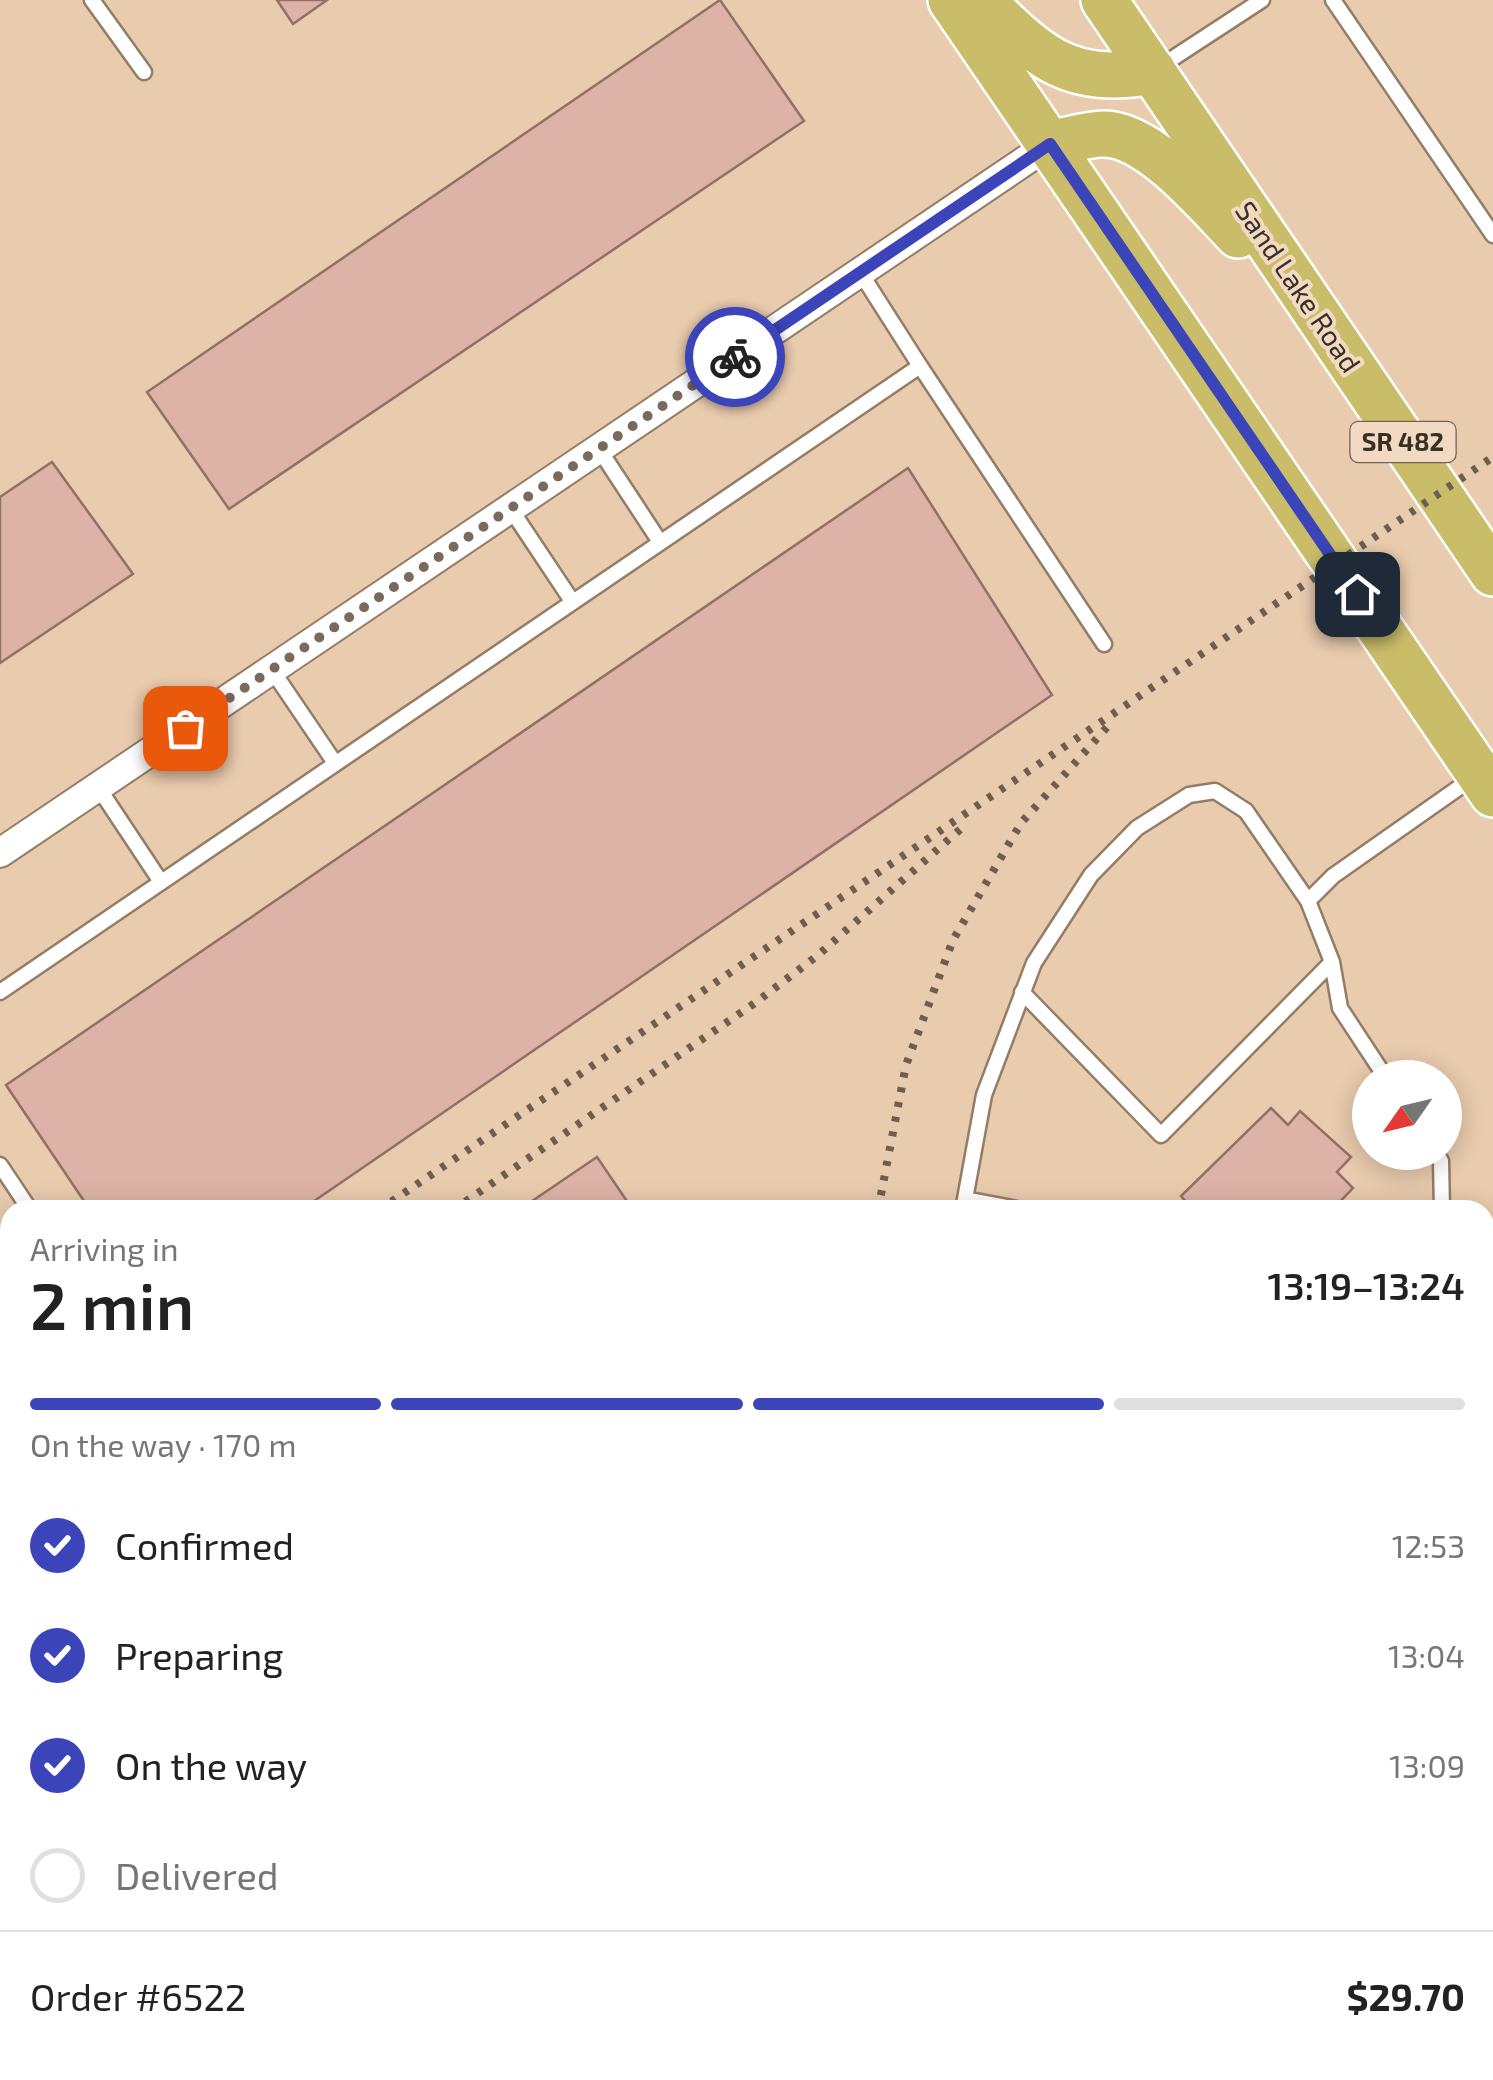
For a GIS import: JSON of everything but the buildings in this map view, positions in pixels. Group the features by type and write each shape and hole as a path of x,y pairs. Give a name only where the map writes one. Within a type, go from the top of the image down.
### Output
{"main road":[{"path":"951,0 1486,784"},
{"path":"982,0 1030,48 1077,73 1110,79 1153,72"},
{"name":"Sand Lake Road","path":"1104,0 1493,573"},
{"path":"1050,144 1106,134 1136,144 1173,170 1314,310"}],"street":[{"path":"0,853 1050,144"}],"lane":[{"path":"92,0 144,72"},
{"path":"1153,72 1262,0"},
{"path":"1333,0 1493,235"},
{"path":"860,272 1104,644"},
{"path":"0,992 920,366"},
{"path":"599,449 660,542"},
{"path":"510,508 572,601"},
{"path":"272,670 335,763"},
{"path":"1308,902 1332,876 1486,784"},
{"path":"98,787 160,882"},
{"path":"965,1200 984,1095 1034,962 1091,876 1137,828 1188,794 1215,791 1246,811 1308,902 1332,962 1340,1008 1374,1060"},
{"path":"1022,992 1162,1135 1332,962"},
{"path":"0,1165 23,1200"},
{"path":"1441,1170 1442,1200"}],"shaded area":[{"path":"0,0 1493,0 1493,1200 0,1200"}],"railway":[{"path":"394,1200 1493,457"},
{"path":"880,1200 906,1065 953,940 1021,823 1109,725"},
{"path":"468,1200 755,1003 817,956 964,826"}],"way so far":[{"path":"185,728 735,357"}],"route":[{"path":"735,357 1050,144 1357,594"}]}
